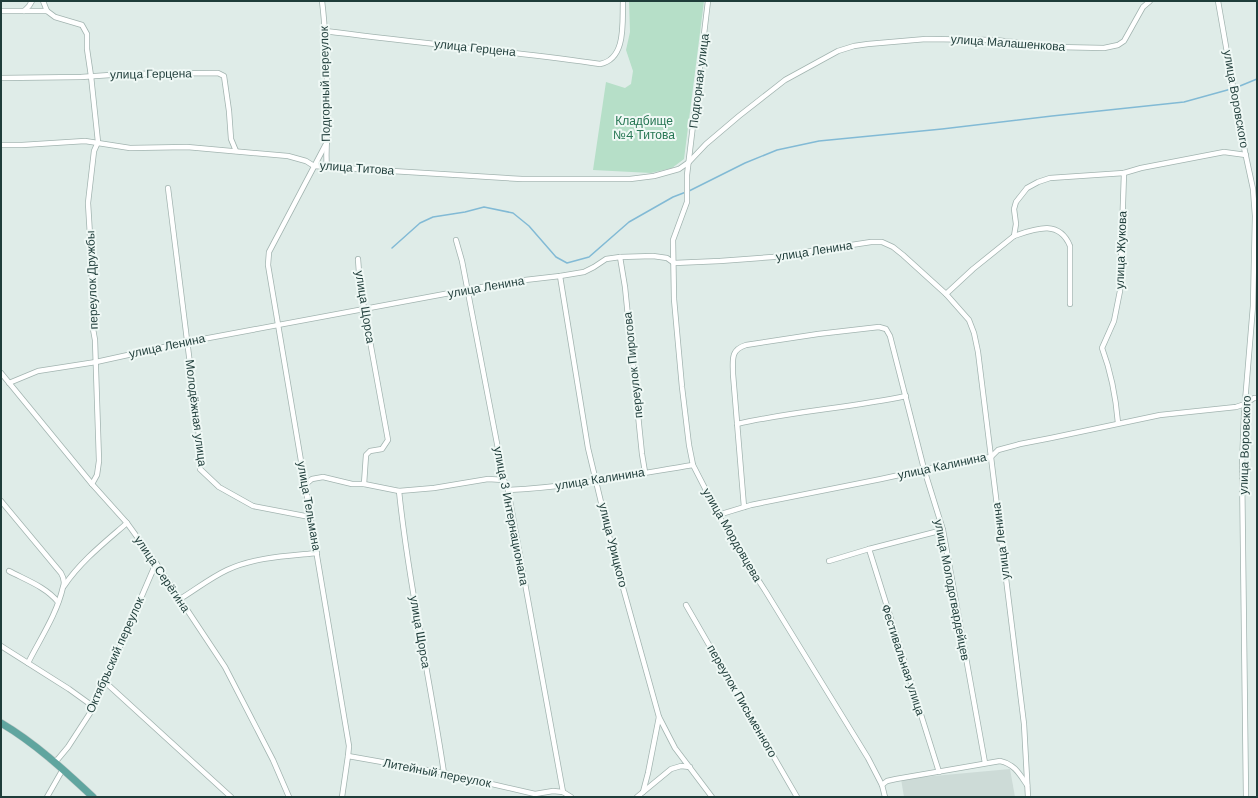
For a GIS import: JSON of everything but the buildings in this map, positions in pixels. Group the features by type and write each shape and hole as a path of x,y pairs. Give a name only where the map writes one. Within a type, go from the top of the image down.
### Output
{"main road":[{"path":"1,723 18,733 63,769 93,797"}],"street":[{"path":"24,10 32,1"},
{"path":"43,1 47,11 55,17 82,25 87,34 87,49 91,76"},
{"name":"Подгорный переулок","path":"322,1 325,32 327,142 325,157 327,167"},
{"name":"улица Герцена","path":"325,32 519,53 600,64 608,62 617,52 622,33 622,1"},
{"name":"Подгорная улица","path":"689,162 708,1"},
{"name":"улица Малашенкова","path":"689,162 722,130 785,80 838,51 854,46 926,38 995,40 1056,47 1104,48 1118,45 1124,41 1143,7 1150,1"},
{"name":"улица Воровского","path":"1218,1 1246,155 1255,188 1253,306 1245,404 1242,466 1246,797"},
{"path":"1,10 47,11"},
{"name":"улица Герцена","path":"1,78 81,78 91,76 218,73 224,76 231,139 236,151"},
{"name":"переулок Дружбы","path":"91,76 98,142 94,151 88,203 93,329 96,362 99,461 97,475 92,484"},
{"name":"улица Титова","path":"1,145 22,145 85,140 130,148 187,147 288,156 306,161 314,166 522,179 630,179 654,176 679,169 689,162"},
{"name":"улица Тельмана","path":"327,142 269,252 268,265 306,484 310,517 347,739 348,756 342,797"},
{"path":"1014,236 1016,224 1014,209 1016,202 1028,188 1038,182 1050,178 1124,174 1141,168 1224,152 1246,155"},
{"name":"улица Мордовцева","path":"689,162 687,175 687,195 683,215 673,240 675,316 689,445 693,465 728,533 868,758 882,785 885,797"},
{"path":"679,169 683,170 687,175"},
{"name":"улица Жукова","path":"1118,424 1117,408 1108,365 1102,348 1114,321 1120,290 1124,174"},
{"name":"Молодёжная улица","path":"168,188 200,444 200,469 219,488 253,506 310,517"},
{"path":"946,294 973,269 1014,236 1035,228 1045,228 1054,229 1063,233 1070,246 1070,304"},
{"name":"улица 3 Интернационала","path":"456,240 468,290 504,480 508,490 563,792"},
{"name":"улица Ленина","path":"9,383 38,371 96,362 187,342 364,308 525,280 584,272 606,259 653,256 667,258 674,263 773,257 871,242 882,242 903,254 946,294 969,320 974,333 978,352 1024,724 1028,797"},
{"name":"переулок Пирогова","path":"620,257 625,287 645,472"},
{"name":"улица Щорса","path":"358,259 360,286 388,440 382,449 370,451 366,455 364,484"},
{"name":"улица Урицкого","path":"560,276 588,448 612,548 659,717 675,748 712,797"},
{"name":"улица Молодогвардейцев","path":"744,507 733,356 736,350 746,345 818,334 878,327 886,329 890,336 924,469 943,530 985,763"},
{"name":"улица Серёгина","path":"1,373 92,484 127,523 156,563 225,667 273,760 289,797"},
{"path":"737,424 768,417 869,403 906,396"},
{"name":"улица Калинина","path":"718,515 744,507 882,480 963,461 991,457 998,450 1020,444 1160,415 1236,407 1257,398"},
{"name":"улица Калинина","path":"508,490 596,481 693,465"},
{"path":"306,484 312,479 323,477 352,484 364,484 399,491 434,488 488,479 504,480"},
{"name":"улица Щорса","path":"399,491 404,542 436,718 444,773"},
{"path":"1,501 61,573 64,578 64,586"},
{"path":"28,663 49,623 64,586 83,562 127,523"},
{"path":"829,561 943,530"},
{"name":"Фестивальная улица","path":"869,549 939,772"},
{"path":"180,599 226,570 249,562 273,557 317,553"},
{"name":"Октябрьский переулок","path":"53,761 58,759 68,747 94,707 156,563"},
{"path":"9,571 34,583 52,595 58,602"},
{"name":"переулок Письменного","path":"686,605 797,797"},
{"path":"1,646 69,689 94,707"},
{"path":"105,682 231,797"},
{"path":"643,792 659,717"},
{"name":"Литейный переулок","path":"348,756 444,773 536,794 553,791 563,792"},
{"path":"882,785 891,780 1000,761 1009,763 1020,773 1027,785"},
{"path":"637,797 671,769 681,766 690,767"},
{"path":"47,797 63,769"},
{"path":"563,792 571,797"}],"shaded area":[{"path":"1010,769 1015,797 904,797 901,779"}],"green space":[{"name":"Кладбище №4 Титова","path":"629,1 704,1 684,159 672,168 651,173 593,170 606,82 625,88 631,84 633,71 626,50 630,32"}],"waterway":[{"path":"1235,88 1257,79"},
{"path":"689,191 745,163 777,150 819,141 1184,102 1231,89"},
{"path":"392,248 420,223 433,217 465,212 484,207 513,213 529,226 556,257 567,263 589,257 629,222 673,197 686,192"}]}
